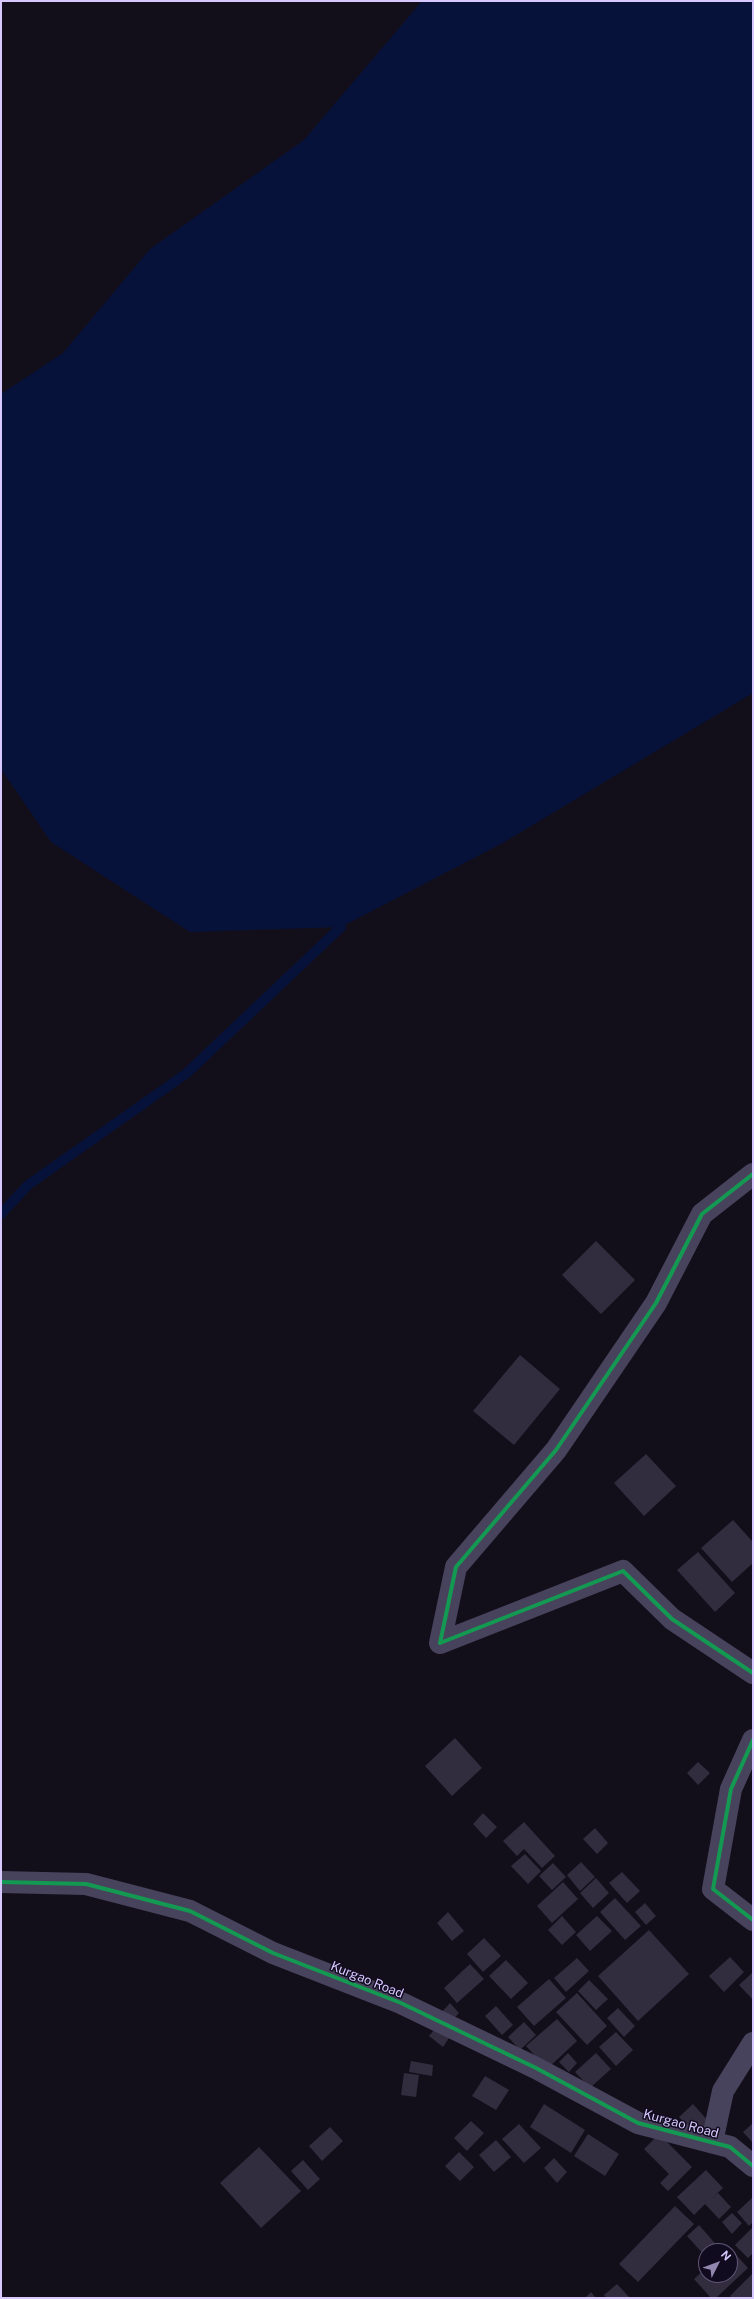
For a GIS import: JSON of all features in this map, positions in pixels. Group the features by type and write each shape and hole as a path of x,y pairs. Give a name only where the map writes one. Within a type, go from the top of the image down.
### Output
{"street":[{"path":"753,1174 702,1214 656,1303 556,1450 456,1567 440,1643 623,1571 672,1619 753,1673"},
{"path":"753,1740 731,1789 713,1889 753,1920"},
{"name":"Kurgao Road","path":"1,1882 86,1884 190,1912 272,1953 401,2003 536,2068 638,2123 730,2147 753,2166"},
{"path":"712,2142 723,2091 753,2043"}],"shaded area":[{"path":"422,1 753,1 753,693 501,844 341,927 190,932 51,842 1,769 1,394 63,353 150,249 304,140"}],"building":[{"path":"596,1241 635,1280 601,1314 562,1275"},
{"path":"520,1355 560,1389 514,1445 473,1411"},
{"path":"646,1454 676,1486 644,1516 614,1483"},
{"path":"733,1520 753,1542 753,1563 732,1582 701,1548"},
{"path":"698,1552 735,1593 715,1612 677,1570"},
{"path":"455,1738 482,1768 452,1796 425,1766"},
{"path":"698,1762 710,1773 698,1785 687,1773"},
{"path":"483,1813 497,1827 486,1838 473,1824"},
{"path":"524,1822 555,1856 542,1868 524,1849 517,1856 503,1841"},
{"path":"595,1828 608,1843 597,1854 583,1839"},
{"path":"525,1854 541,1871 528,1884 511,1866"},
{"path":"581,1862 595,1877 580,1891 567,1875"},
{"path":"553,1863 566,1877 552,1890 539,1876"},
{"path":"622,1872 640,1891 627,1903 609,1883"},
{"path":"596,1878 609,1893 593,1908 580,1893"},
{"path":"563,1882 578,1899 552,1923 537,1906"},
{"path":"615,1898 641,1926 625,1940 600,1912"},
{"path":"645,1903 656,1916 646,1925 635,1912"},
{"path":"448,1912 464,1931 452,1941 437,1923"},
{"path":"562,1916 576,1932 562,1945 548,1930"},
{"path":"597,1916 612,1931 590,1951 576,1935"},
{"path":"649,1930 689,1974 638,2021 598,1976"},
{"path":"484,1938 501,1956 483,1972 467,1954"},
{"path":"730,1957 744,1972 724,1992 709,1976"},
{"path":"577,1958 589,1971 566,1992 554,1978"},
{"path":"506,1960 528,1983 511,1999 489,1976"},
{"path":"470,1964 484,1979 457,2003 444,1988"},
{"path":"753,1972 753,2000 739,1985"},
{"path":"549,1979 566,1998 534,2026 517,2007"},
{"path":"589,1980 608,1999 596,2010 578,1991"},
{"path":"577,1993 607,2026 587,2045 556,2012"},
{"path":"450,2003 459,2013 449,2023 440,2014"},
{"path":"496,2006 513,2025 502,2035 485,2016"},
{"path":"618,2008 635,2026 624,2037 607,2018"},
{"path":"557,2019 577,2041 547,2069 526,2046"},
{"path":"524,2022 536,2035 520,2050 508,2037"},
{"path":"438,2025 451,2035 443,2047 429,2036"},
{"path":"616,2032 633,2050 616,2066 599,2047"},
{"path":"568,2053 577,2063 569,2072 559,2062"},
{"path":"596,2053 611,2069 590,2088 575,2072"},
{"path":"411,2061 433,2065 432,2076 409,2072"},
{"path":"404,2073 419,2075 416,2097 401,2095"},
{"path":"485,2076 509,2090 496,2110 472,2096"},
{"path":"544,2104 585,2130 571,2153 530,2127"},
{"path":"693,2104 710,2123 696,2136 679,2117"},
{"path":"471,2121 484,2133 467,2151 454,2138"},
{"path":"753,2123 753,2143 743,2132"},
{"path":"519,2124 541,2148 524,2163 502,2139"},
{"path":"330,2127 343,2141 322,2161 309,2146"},
{"path":"588,2134 619,2154 605,2176 574,2156"},
{"path":"659,2134 692,2167 668,2191 660,2183 669,2174 644,2149"},
{"path":"496,2140 511,2157 494,2172 479,2155"},
{"path":"259,2147 301,2191 261,2228 220,2183"},
{"path":"459,2152 474,2167 460,2181 445,2166"},
{"path":"554,2158 567,2172 557,2183 544,2168"},
{"path":"303,2160 320,2179 308,2190 291,2171"},
{"path":"706,2170 723,2188 708,2202 718,2193 731,2207 719,2219 705,2204 694,2215 677,2197"},
{"path":"753,2197 753,2222 749,2226 737,2212"},
{"path":"675,2206 694,2224 638,2282 619,2264"},
{"path":"732,2213 742,2223 732,2234 722,2222"},
{"path":"699,2225 715,2243 698,2243 698,2248 687,2236"},
{"path":"753,2227 753,2253 748,2258 738,2248 737,2243"},
{"path":"738,2257 748,2268 738,2277"},
{"path":"753,2273 753,2298 732,2298 730,2296"},
{"path":"698,2275 698,2283 732,2283 716,2298 711,2298 694,2279"},
{"path":"617,2284 630,2298 606,2298 604,2295"},
{"path":"591,2292 596,2298 585,2298"}],"waterway":[{"path":"1,1214 28,1185 187,1073 341,927"}],"cycle path":[{"path":"753,1174 702,1214 656,1303 556,1450 456,1567 440,1643 623,1571 672,1619 753,1673"},
{"path":"753,1740 731,1789 713,1889 753,1920"},
{"path":"1,1882 86,1884 190,1911 273,1953 401,2003 536,2068 638,2123 730,2147 753,2166"}]}
